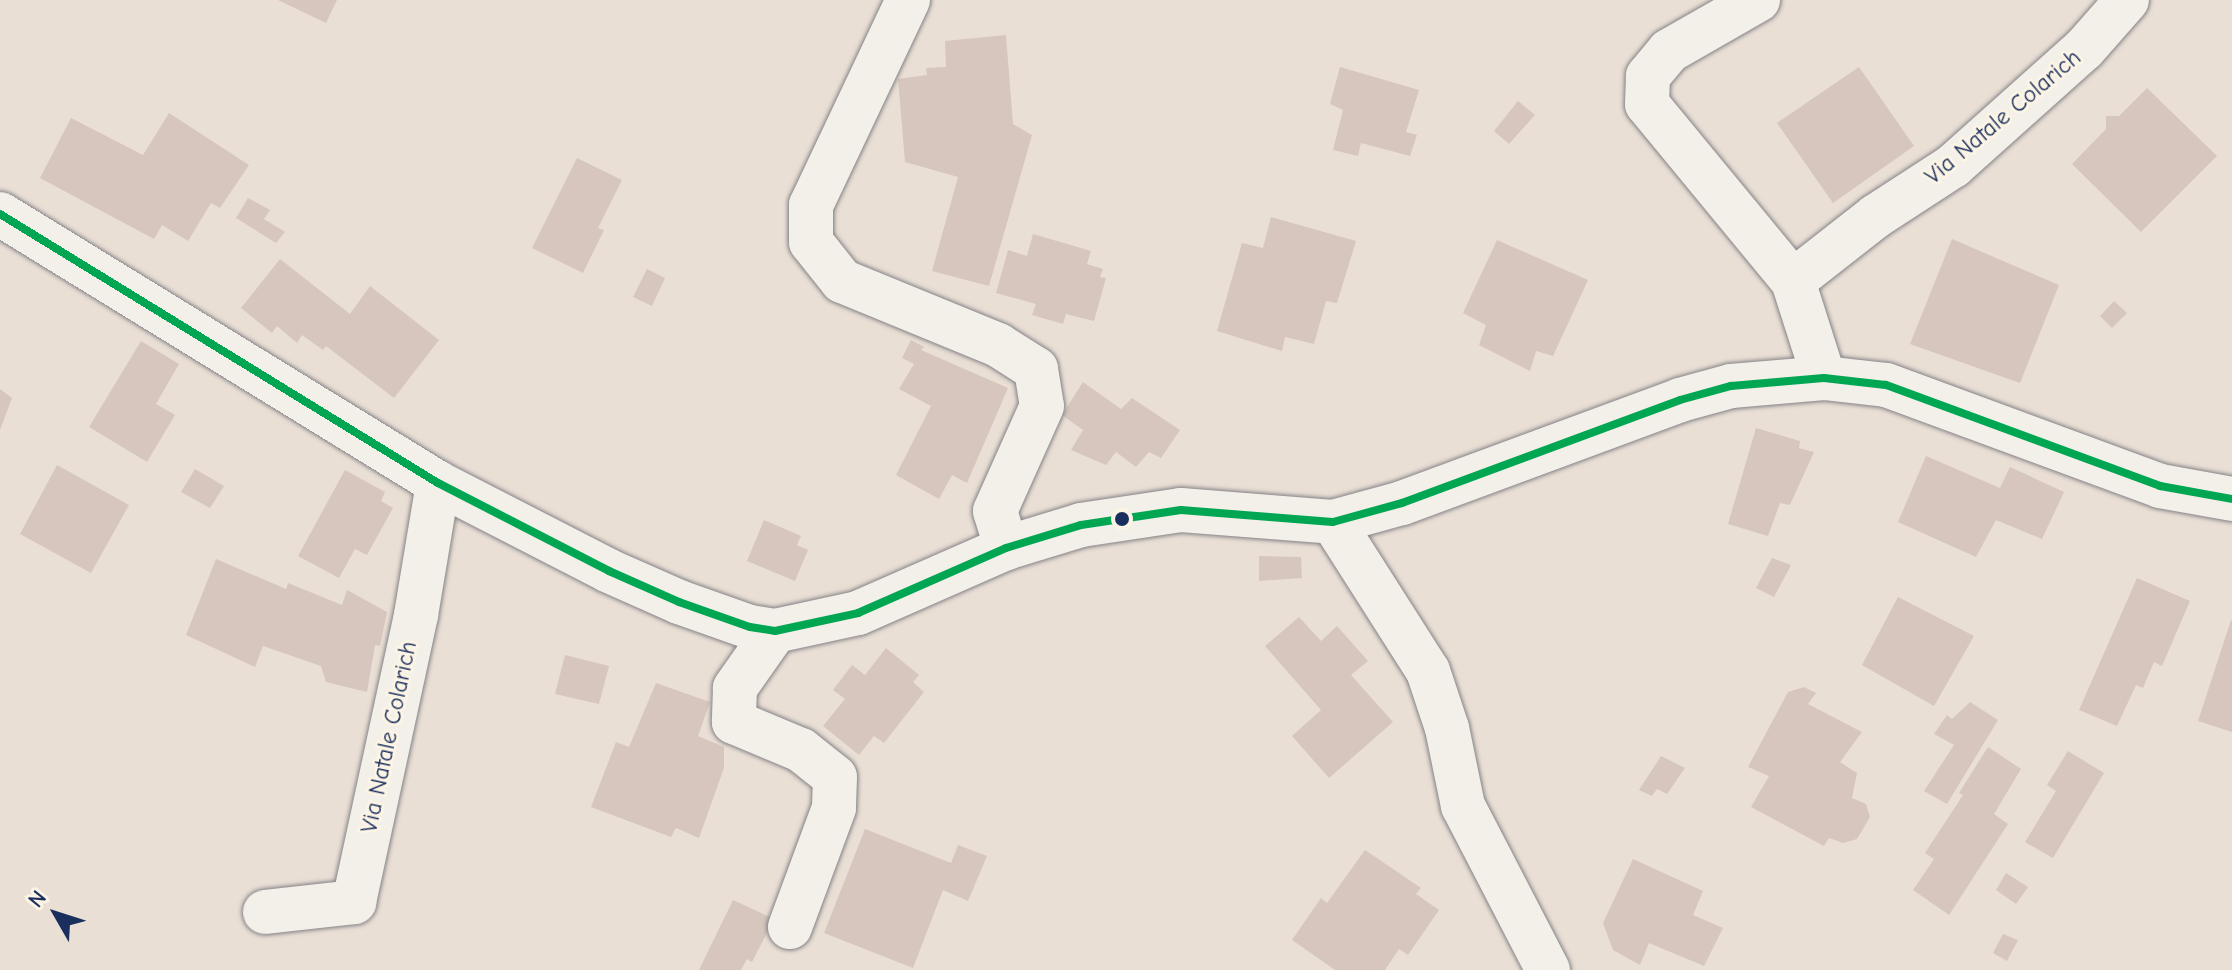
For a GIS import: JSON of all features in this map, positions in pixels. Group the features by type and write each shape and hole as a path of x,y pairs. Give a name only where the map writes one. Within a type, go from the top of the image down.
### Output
{"street":[{"path":"908,0 811,205 811,242 842,281 998,345 1036,369 1042,406 995,511 1006,548"},
{"path":"1758,0 1669,51 1648,76 1647,104 1793,281 1824,378"},
{"name":"Via Natale Colarich","path":"1793,281 1876,216 1953,166 2084,49 2127,0"},
{"path":"0,214 438,483 609,571 679,602 750,627 775,631 858,613 1006,548 1081,525 1181,510 1333,522 1402,503 1680,400 1731,386 1824,378 1886,385 2160,486 2232,499"},
{"name":"Via Natale Colarich","path":"265,912 354,902 416,615 438,483"},
{"path":"1333,522 1428,671 1447,728 1463,806 1548,970"},
{"path":"775,631 735,688 734,722 801,750 835,777 834,808 790,927"}],"building":[{"path":"278,0 337,0 326,23"},
{"path":"1006,35 1013,124 1032,135 989,286 932,271 958,177 905,162 898,79 927,75 926,68 946,67 945,41"},
{"path":"1340,67 1419,90 1406,132 1417,135 1410,156 1361,143 1358,156 1333,150 1343,110 1330,104"},
{"path":"1859,67 1914,146 1833,203 1777,123"},
{"path":"2147,88 2217,156 2141,232 2072,164 2106,129 2106,116 2119,116"},
{"path":"1518,101 1535,115 1509,144 1494,131"},
{"path":"169,113 249,165 220,208 211,203 188,241 162,225 154,239 40,178 71,118 143,155"},
{"path":"577,158 622,180 598,228 604,230 583,273 532,248"},
{"path":"248,198 270,210 264,219 285,232 276,243 236,218"},
{"path":"1271,217 1356,241 1337,303 1326,301 1314,344 1285,337 1282,351 1217,331 1242,243 1263,248"},
{"path":"1033,234 1091,251 1087,264 1103,269 1100,277 1106,278 1094,321 1066,314 1063,324 1032,315 1036,304 996,293 1008,250 1027,256"},
{"path":"1952,239 2059,285 2020,383 1910,344"},
{"path":"1497,240 1588,280 1553,356 1536,351 1530,371 1479,345 1486,325 1463,313"},
{"path":"280,259 350,314 370,286 439,340 394,398 326,346 323,350 302,335 297,343 277,326 272,333 241,308"},
{"path":"647,269 665,278 652,306 633,297"},
{"path":"2114,301 2127,313 2112,328 2100,316"},
{"path":"911,340 924,347 921,350 1008,388 967,483 952,475 939,499 896,475 931,406 899,389 914,364 902,358"},
{"path":"141,341 179,364 156,404 175,415 147,462 89,427"},
{"path":"1083,382 1121,409 1132,398 1180,430 1161,458 1149,452 1136,467 1116,452 1106,465 1071,450 1083,430 1062,415"},
{"path":"0,389 12,398 0,430"},
{"path":"1756,428 1800,441 1799,448 1814,452 1790,505 1780,503 1768,536 1728,524"},
{"path":"1926,456 2000,488 2010,467 2064,492 2042,539 1996,520 1976,557 1898,522"},
{"path":"57,465 129,505 91,573 20,534"},
{"path":"195,469 224,486 210,508 181,492"},
{"path":"345,470 385,492 381,501 393,508 367,555 355,549 339,578 298,556"},
{"path":"764,520 801,536 797,545 808,550 795,581 747,561"},
{"path":"1259,556 1301,557 1302,578 1259,581"},
{"path":"1772,558 1791,565 1774,597 1756,588"},
{"path":"216,559 286,589 288,583 342,605 347,590 387,612 380,646 375,645 367,692 326,682 321,666 263,646 255,667 186,635"},
{"path":"2137,578 2190,601 2162,666 2154,662 2143,688 2136,685 2117,726 2079,710"},
{"path":"1898,597 1974,636 1934,706 1862,665"},
{"path":"1299,617 1321,641 1337,626 1368,661 1351,675 1393,722 1329,778 1292,736 1321,710 1265,646"},
{"path":"2232,620 2232,732 2198,721"},
{"path":"886,648 919,675 913,682 924,692 884,743 874,736 859,755 823,726 845,699 833,690 852,665 865,675"},
{"path":"565,655 609,666 599,704 555,694"},
{"path":"656,683 710,702 698,736 724,747 724,768 699,838 676,828 671,837 591,807 616,742 629,747"},
{"path":"1804,687 1816,693 1808,704 1862,732 1840,762 1857,773 1852,798 1866,804 1870,817 1857,839 1843,843 1829,838 1824,846 1751,807 1769,776 1748,767 1788,692"},
{"path":"1970,702 1998,720 1947,804 1924,791 1954,745 1934,734 1947,715 1952,719"},
{"path":"1988,747 2021,769 1994,814 2008,824 1949,915 1913,890 1934,859 1925,853 1963,795 1959,793"},
{"path":"2068,751 2104,773 2053,858 2025,842 2056,791 2047,785"},
{"path":"1661,756 1685,768 1667,794 1657,789 1652,796 1639,790"},
{"path":"865,829 951,863 958,845 987,856 968,901 943,890 913,968 824,933"},
{"path":"1365,850 1421,888 1416,894 1439,910 1408,955 1399,949 1385,970 1335,970 1292,940 1321,898 1327,903"},
{"path":"1633,859 1703,891 1693,915 1723,928 1704,966 1649,943 1640,965 1613,950 1603,923"},
{"path":"2006,873 2028,887 2016,904 1996,890"},
{"path":"733,900 774,919 752,962 747,959 741,970 699,970"},
{"path":"2003,934 2018,940 2007,961 1993,953"}],"transit line":[{"path":"0,214 438,483 609,571 679,602 750,627 775,631 858,613 1006,548 1081,525 1181,510 1333,522 1402,503 1680,400 1731,386 1824,378 1886,385 2160,486 2232,499"}]}
